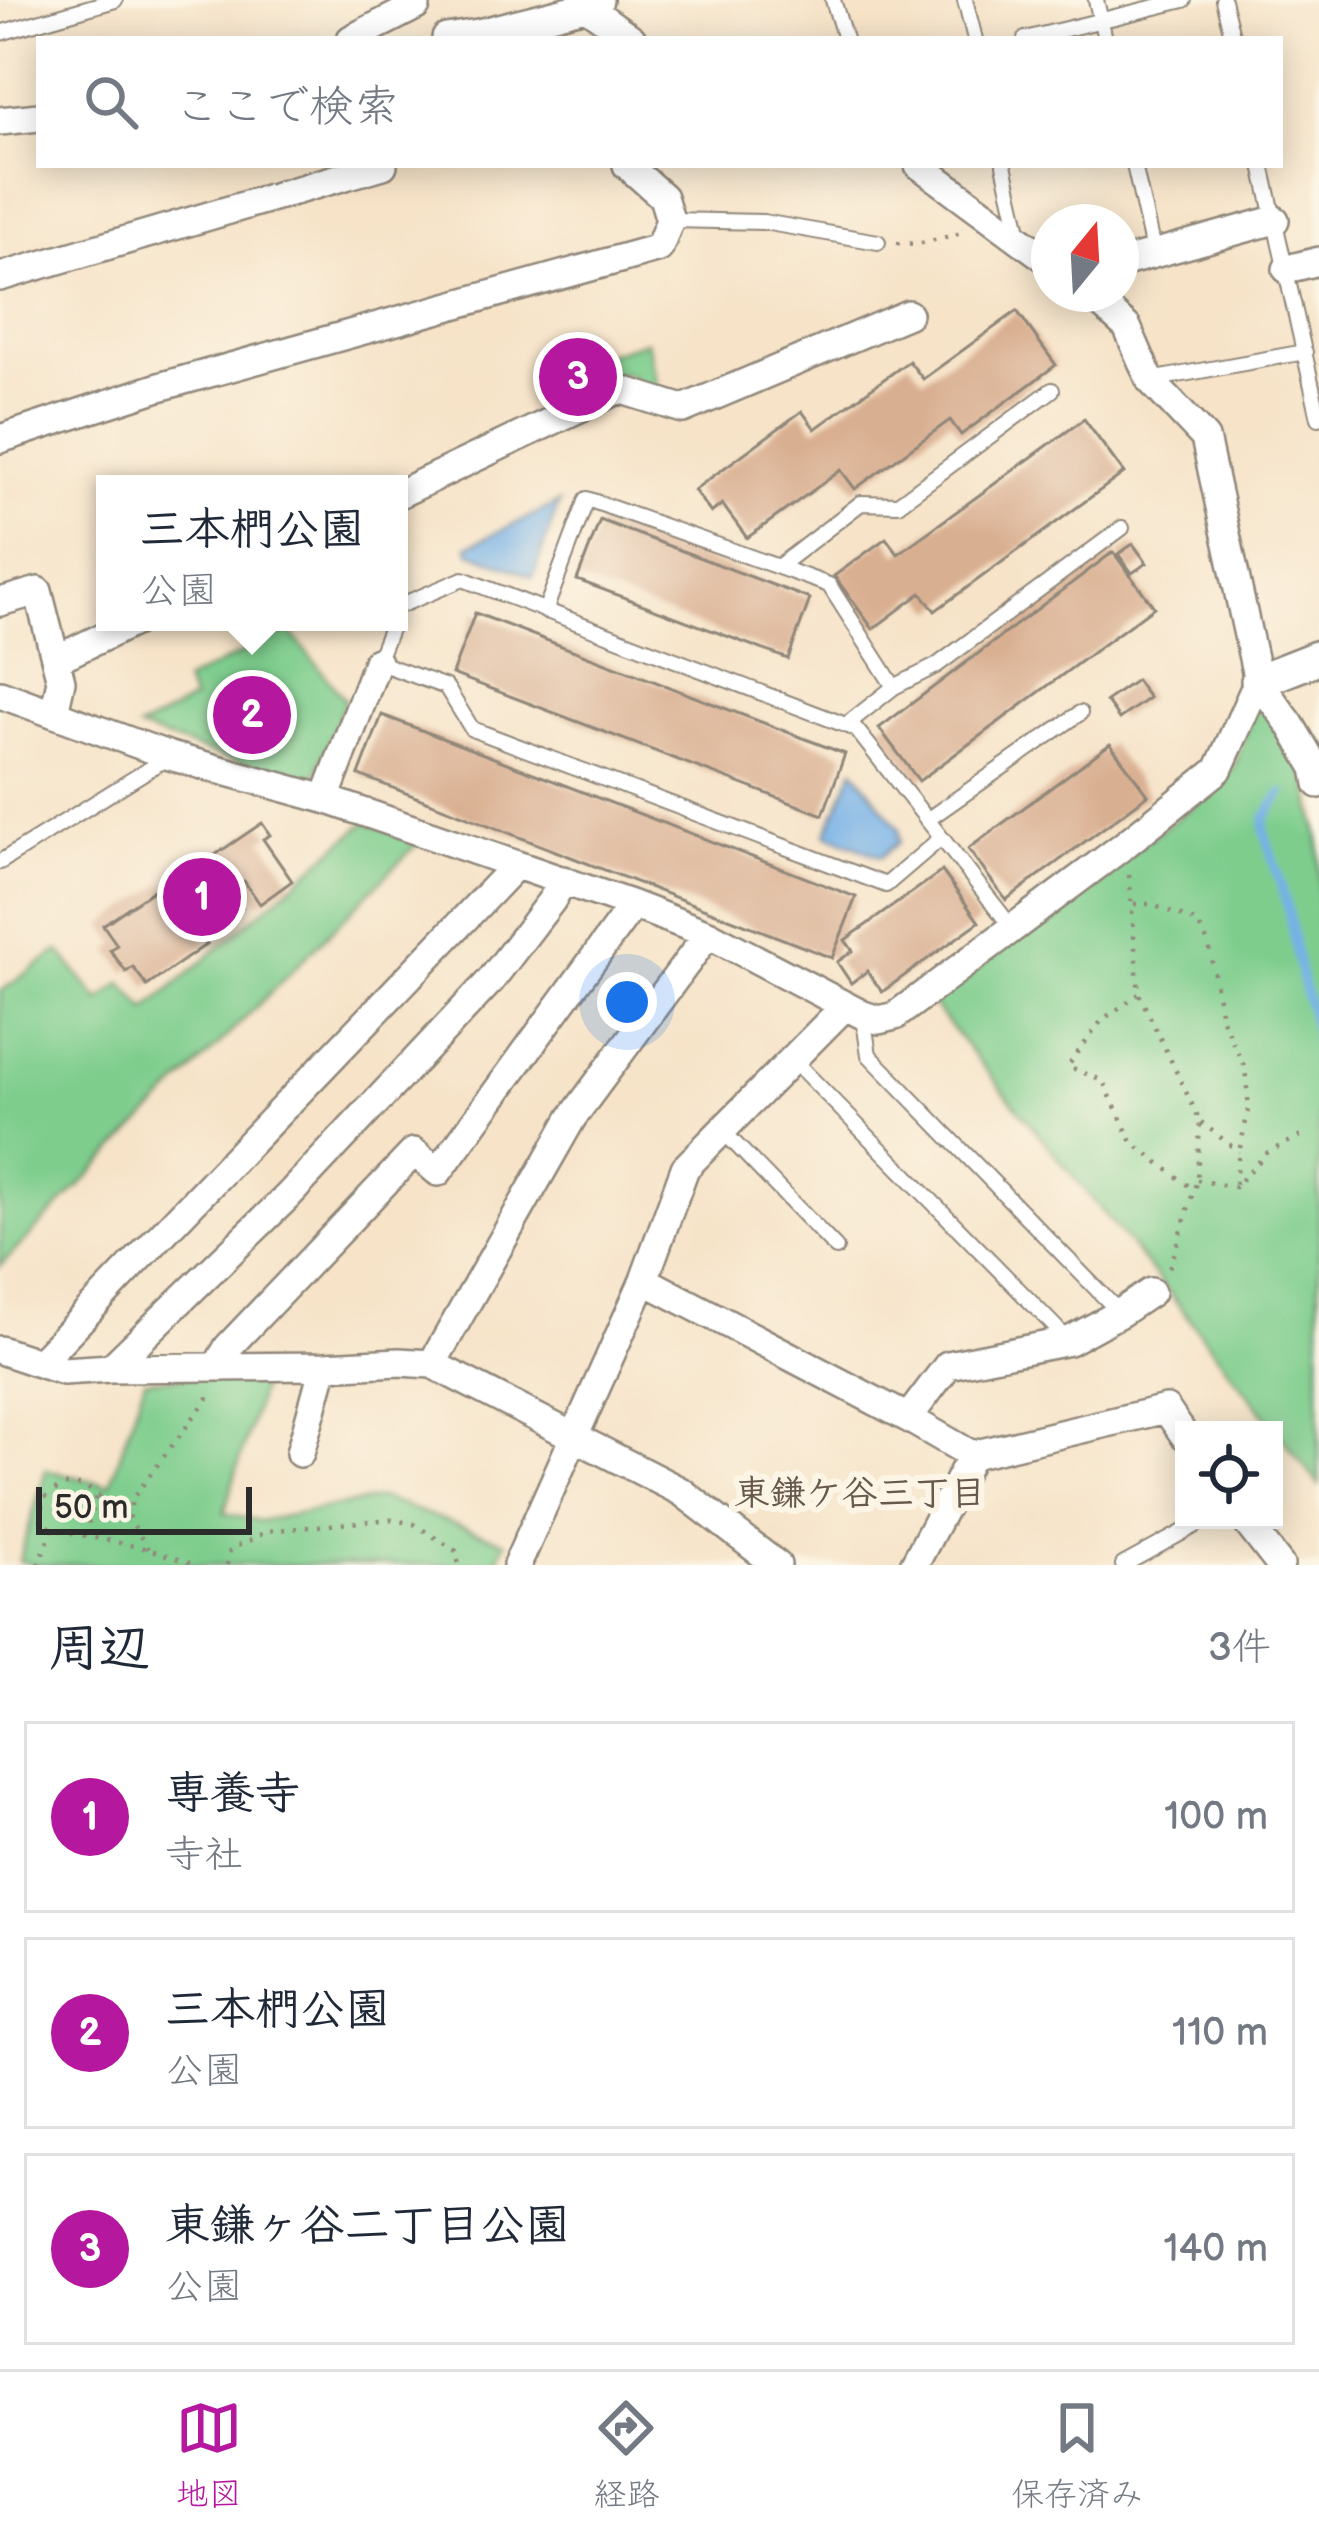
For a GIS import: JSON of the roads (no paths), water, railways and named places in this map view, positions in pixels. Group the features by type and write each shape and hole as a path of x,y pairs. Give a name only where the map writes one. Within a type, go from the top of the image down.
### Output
{"street":[{"path":"356,36 414,3 445,36"},
{"path":"459,36 593,3 629,36"},
{"path":"0,121 36,117"},
{"path":"0,277 373,168"},
{"path":"0,439 159,387 659,248 670,220 663,197 630,168"},
{"path":"923,168 1031,247"},
{"path":"1139,258 1275,220"},
{"path":"1287,269 1319,261"},
{"path":"1110,312 1127,327 1150,380 1205,438 1258,681 1290,724 1316,768 1319,784"},
{"path":"408,490 619,388 683,410 908,314"},
{"path":"0,602 38,591 61,681 54,713"},
{"path":"57,659 115,631"},
{"path":"7,704 54,713 170,756 325,799 633,904 708,934 879,1020 895,1016 1218,770 1258,681 1319,657"},
{"path":"325,799 377,662"},
{"path":"39,1363 516,865"},
{"path":"111,1368 287,1197 491,980 563,880"},
{"path":"225,1366 228,1347 414,1152 437,1172 633,904"},
{"path":"432,1364 572,1118 708,934"},
{"path":"517,1565 644,1280 685,1168 792,1059 854,1010"},
{"path":"644,1280 972,1455 1166,1409 1175,1422"},
{"path":"908,1418 947,1365 1069,1341 1151,1292"},
{"path":"0,1350 63,1371 432,1364 682,1492 777,1565"},
{"path":"300,1453 324,1366"},
{"path":"914,1565 972,1455"},
{"path":"1252,1529 1280,1565"}],"lane":[{"path":"0,32 115,0"},
{"path":"833,0 844,35"},
{"path":"965,0 974,36"},
{"path":"1096,0 1104,36"},
{"path":"1037,36 1184,0"},
{"path":"1223,0 1232,36"},
{"path":"1005,168 1022,240"},
{"path":"1135,168 1154,254"},
{"path":"1263,168 1319,418"},
{"path":"670,220 763,222 878,242"},
{"path":"1150,380 1305,352"},
{"path":"779,566 861,502 898,504 1052,390"},
{"path":"545,611 587,499 830,585 894,687"},
{"path":"846,725 894,687 936,666 1122,528"},
{"path":"408,601 463,579 856,729 1006,920"},
{"path":"389,631 377,662 446,687 472,729 886,885 941,838"},
{"path":"927,820 1080,713"},
{"path":"0,862 170,756"},
{"path":"854,1010 868,1055 1120,1313"},
{"path":"792,1059 1069,1341"},
{"path":"722,1130 836,1248"},
{"path":"1123,1565 1189,1529"}],"water":[{"path":"559,503 533,577 470,552 468,546"},
{"path":"854,769 899,829 899,842 881,857 826,834"}],"waterway":[{"path":"1282,793 1265,818 1264,830 1288,909 1316,1033 1319,1067"}],"place":[{"name":"東鎌ヶ谷二丁目公園","path":"578,377"},
{"name":"三本椚公園","path":"252,715"},
{"name":"専養寺","path":"202,897"}],"district":[{"name":"東鎌ケ谷三丁目","path":"860,1492"}]}
